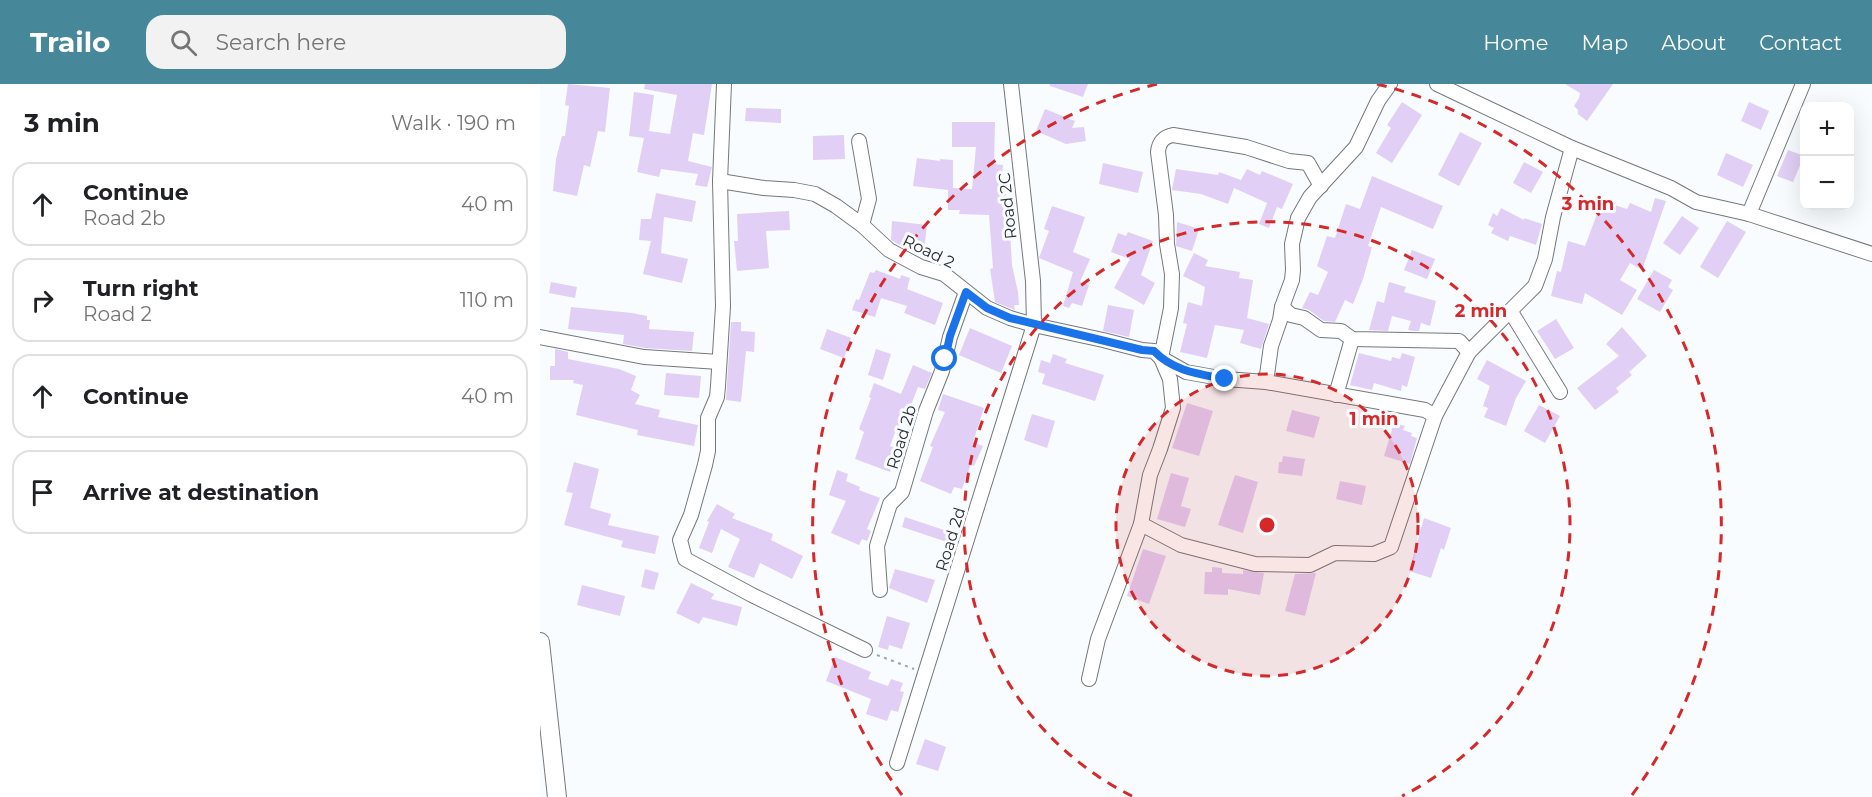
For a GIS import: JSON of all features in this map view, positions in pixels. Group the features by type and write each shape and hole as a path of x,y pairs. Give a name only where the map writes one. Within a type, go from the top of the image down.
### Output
{"street":[{"path":"724,84 720,181 723,306 717,397 708,418 708,451 705,465 691,515 680,540 685,559 752,595 865,650"},
{"name":"Road 2C","path":"1011,84 1033,281 1034,325"},
{"path":"1266,382 1271,346 1293,270 1293,232 1298,218 1310,197 1356,147 1378,101 1389,84"},
{"path":"1437,84 1572,148 1671,188 1696,202 1749,214 1872,254"},
{"path":"1749,214 1803,84"},
{"path":"1089,679 1098,639 1141,524 1150,474 1173,408 1170,379 1161,358 1171,308 1172,274 1158,152 1161,142 1165,137 1173,135 1246,147 1289,161 1308,163 1321,186"},
{"path":"859,141 869,199 862,225"},
{"path":"1141,524 1181,545 1255,564 1310,565 1335,553 1374,554 1391,547 1435,416 1468,352 1535,286 1545,259 1553,217 1572,148"},
{"name":"Road 2","path":"720,181 764,189 794,190 815,194 862,225 889,250 921,267 944,274 987,308 1010,318 1154,351 1161,358 1186,372 1225,379 1266,382 1425,410 1435,416"},
{"name":"Road 2b","path":"880,590 877,546 890,504 902,492 926,411 942,371 950,336 966,292"},
{"path":"1282,307 1291,315 1304,318 1322,330 1341,331 1352,339 1459,341 1468,352"},
{"path":"1511,312 1560,392"},
{"name":"Road 2d","path":"897,763 1034,325"},
{"path":"540,337 644,357 719,362"},
{"path":"1336,395 1352,339"},
{"path":"540,642 557,797"}],"path":[{"path":"865,650 925,674"}],"building":[{"path":"568,84 610,88 605,132 598,131 590,167 584,165 577,196 553,191 556,159 562,136 565,136 569,106 565,105"},
{"path":"645,84 712,84 704,135 693,133 688,161 712,167 707,187 695,185 698,174 661,169 659,177 637,172 644,138 629,136 634,92 654,95 649,131 670,134 677,95 644,89"},
{"path":"1050,84 1088,84 1083,97 1050,86"},
{"path":"1565,84 1613,84 1587,121 1578,114 1574,106 1580,93"},
{"path":"1402,102 1422,115 1392,163 1376,153 1391,128 1387,125"},
{"path":"1749,102 1769,111 1761,130 1741,121"},
{"path":"746,108 781,109 781,123 745,121"},
{"path":"1045,109 1075,121 1072,128 1084,127 1086,141 1066,144 1036,131"},
{"path":"952,122 995,122 994,164 1003,165 1000,194 1006,194 1004,231 1010,231 1012,265 1019,305 1014,305 1015,310 995,302 990,269 993,268 989,215 959,214 960,210 948,210 948,190 913,186 917,158 940,161 940,159 953,160 953,188 972,189 976,147 952,147"},
{"path":"1460,132 1482,143 1459,186 1438,175"},
{"path":"844,135 845,159 813,160 813,136"},
{"path":"1788,150 1800,154 1800,165 1793,182 1777,176"},
{"path":"1726,153 1753,165 1743,187 1717,175"},
{"path":"1524,162 1543,172 1531,193 1513,183"},
{"path":"1103,163 1143,172 1138,193 1099,184"},
{"path":"1176,169 1218,175 1219,172 1241,180 1247,169 1260,175 1262,171 1293,184 1282,209 1277,207 1269,228 1259,224 1267,203 1234,188 1228,204 1201,194 1172,190"},
{"path":"1372,176 1443,206 1433,229 1381,207 1368,246 1372,247 1363,279 1353,304 1345,300 1335,322 1324,321 1309,310 1302,308 1310,292 1318,295 1328,272 1317,266 1327,236 1335,238 1346,204 1360,209"},
{"path":"656,193 696,201 692,222 664,217 661,253 688,259 682,283 643,274 651,241 639,240 641,219 651,219"},
{"path":"1655,198 1666,201 1642,270 1630,263 1620,280 1637,290 1622,315 1585,293 1582,304 1551,296 1557,271 1561,272 1568,241 1585,246 1602,201 1627,209 1630,203 1651,212"},
{"path":"1052,206 1085,217 1073,252 1090,259 1080,282 1089,285 1082,306 1072,303 1069,308 1063,306 1073,272 1039,258 1049,231 1044,229"},
{"path":"1501,208 1524,220 1524,218 1542,224 1536,245 1510,236 1508,241 1491,233 1494,228 1488,225 1493,213 1497,216"},
{"path":"789,211 790,230 766,231 769,268 737,271 734,241 738,241 737,214"},
{"path":"1682,216 1699,228 1680,255 1663,243"},
{"path":"892,221 927,225 924,251 907,249 891,240"},
{"path":"1727,221 1746,232 1718,278 1700,267"},
{"path":"1177,222 1199,229 1192,251 1176,246"},
{"path":"1128,232 1153,241 1141,275 1155,283 1144,305 1114,288 1130,259 1111,252 1118,233 1126,236"},
{"path":"1412,250 1435,259 1427,279 1404,270"},
{"path":"1194,253 1208,260 1205,266 1240,272 1239,278 1253,280 1247,318 1269,324 1261,349 1240,343 1244,330 1215,325 1207,358 1180,352 1187,324 1183,323 1188,302 1202,306 1205,287 1183,276"},
{"path":"876,270 900,279 901,275 910,278 907,289 943,303 935,325 904,313 907,306 881,298 875,317 852,310 856,299 859,300 870,272 874,273"},
{"path":"1654,270 1672,280 1668,287 1673,290 1660,312 1637,299"},
{"path":"551,282 577,287 575,298 549,293"},
{"path":"1389,282 1406,287 1404,292 1436,301 1430,326 1421,323 1419,331 1408,330 1411,321 1392,316 1388,331 1369,330 1377,301 1384,303"},
{"path":"1108,305 1134,310 1129,337 1103,331"},
{"path":"571,307 647,316 647,320 650,320 649,329 694,332 692,351 645,348 623,344 624,335 568,329"},
{"path":"1556,319 1574,348 1555,359 1537,331"},
{"path":"731,322 741,322 741,331 755,332 754,352 746,351 741,402 726,400"},
{"path":"1622,327 1647,356 1629,372 1632,375 1616,388 1619,392 1595,410 1577,388 1619,356 1606,344"},
{"path":"970,328 1012,346 1001,373 959,355"},
{"path":"827,329 851,338 844,358 820,349"},
{"path":"555,349 568,352 568,359 619,369 636,376 631,390 640,395 635,404 660,410 658,417 698,425 694,446 637,435 638,430 576,415 583,385 573,383 574,380 550,380 550,366 555,366"},
{"path":"876,349 891,354 883,380 868,375"},
{"path":"1359,353 1391,361 1392,357 1400,359 1402,353 1415,357 1407,387 1402,385 1401,391 1374,383 1372,390 1350,385"},
{"path":"1053,354 1067,359 1065,363 1104,375 1095,401 1042,384 1045,374 1038,372 1041,360 1050,363"},
{"path":"1487,360 1526,381 1516,398 1506,426 1484,417 1488,408 1483,406 1490,386 1477,379"},
{"path":"913,365 932,373 925,389 918,387 908,413 906,412 899,428 897,427 890,446 898,449 890,472 855,459 864,432 859,429 874,383 901,394"},
{"path":"666,373 701,376 699,398 664,395"},
{"path":"943,394 984,408 973,442 983,446 974,466 971,464 962,489 954,487 951,494 920,481 933,447 930,446 945,412 938,410"},
{"path":"1187,403 1213,411 1199,456 1172,448"},
{"path":"1539,405 1560,416 1545,443 1524,431"},
{"path":"1292,410 1320,417 1314,438 1286,431"},
{"path":"1032,414 1055,421 1047,448 1024,440"},
{"path":"1394,423 1405,426 1403,430 1412,433 1411,436 1417,438 1410,464 1384,456"},
{"path":"1283,456 1305,459 1302,476 1278,473 1279,462 1282,462"},
{"path":"574,462 599,469 590,508 611,514 608,525 659,536 655,554 621,547 623,541 564,525 573,493 566,492"},
{"path":"837,470 848,474 846,481 860,487 859,490 880,498 867,529 871,531 867,541 862,539 859,545 831,533 846,501 829,495"},
{"path":"1171,473 1189,478 1181,506 1191,509 1185,527 1157,519"},
{"path":"1235,475 1258,482 1243,533 1218,525"},
{"path":"1340,481 1366,486 1362,505 1336,499"},
{"path":"717,504 735,514 732,518 773,534 771,540 803,556 792,579 760,563 754,578 728,567 740,539 721,529 712,553 699,548 709,522 707,521"},
{"path":"905,517 950,532 947,542 902,527"},
{"path":"1424,518 1451,528 1444,550 1441,548 1431,578 1409,571"},
{"path":"1143,549 1166,556 1149,604 1127,596"},
{"path":"1212,567 1222,568 1222,573 1243,574 1243,570 1264,573 1260,595 1228,589 1228,595 1204,594 1205,572 1212,572"},
{"path":"645,569 659,573 654,590 641,587"},
{"path":"895,569 935,580 927,603 889,588"},
{"path":"1316,573 1305,616 1285,611 1295,574"},
{"path":"691,583 714,594 711,599 742,607 737,626 703,617 699,624 676,613"},
{"path":"582,585 625,596 620,616 577,605"},
{"path":"887,616 910,623 902,649 889,645 888,650 878,647"},
{"path":"835,657 871,672 868,679 888,686 891,679 903,683 900,691 904,692 898,712 891,710 887,721 866,714 871,699 826,681"},
{"path":"925,739 946,747 938,771 916,764"}],"route":[{"path":"945,359 950,336 966,292 987,308 1010,318 1154,351 1161,358 1186,372 1225,379"}]}
